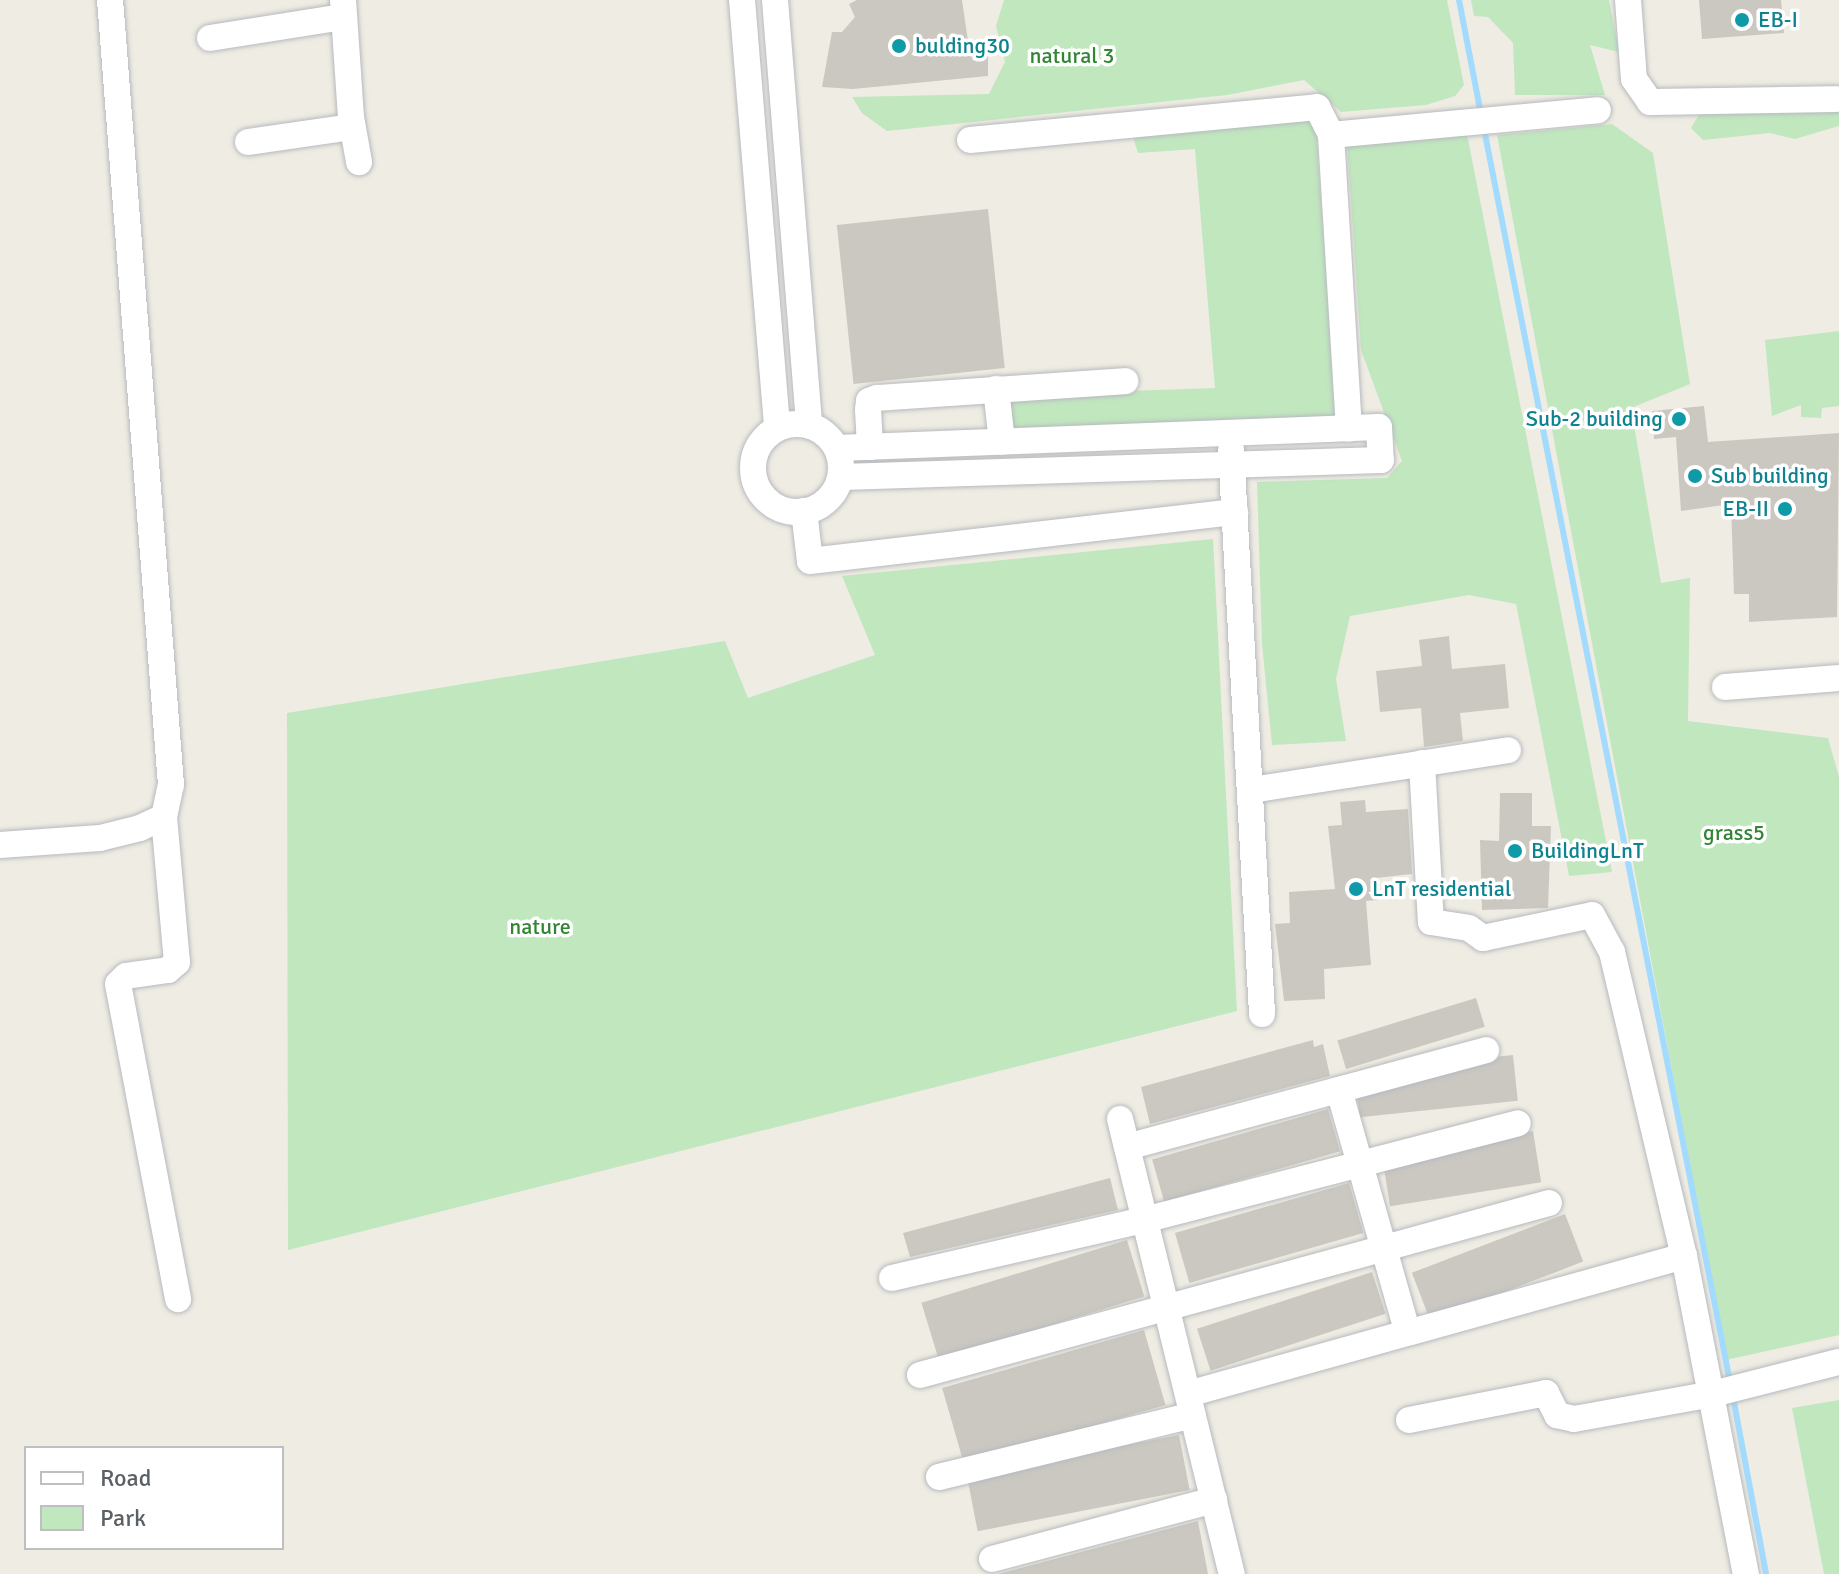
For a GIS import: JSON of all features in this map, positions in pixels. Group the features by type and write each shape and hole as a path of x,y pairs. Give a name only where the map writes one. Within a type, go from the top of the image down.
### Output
{"street":[{"path":"110,0 171,785 164,817 177,962 168,970 126,976 118,984 178,1299"},
{"path":"742,0 777,428"},
{"path":"775,0 809,426"},
{"path":"1628,0 1634,79 1650,102 1836,99"},
{"path":"210,38 343,8 352,127 359,162"},
{"path":"970,140 1313,106 1331,135 1349,428"},
{"path":"1331,135 1598,110"},
{"path":"248,142 352,127"},
{"path":"870,447 869,401 1125,381"},
{"path":"996,389 1002,442"},
{"path":"837,448 841,477 824,503 804,511 779,509 766,501 752,474 757,447 777,428 809,426 837,448 1379,427 1381,460 841,477"},
{"path":"1229,433 1262,1014"},
{"path":"804,511 810,561 1235,512"},
{"path":"1725,687 1839,678"},
{"path":"1251,790 1508,750"},
{"path":"1422,763 1431,922 1469,928 1483,938 1592,915 1612,952 1684,1256 1746,1574"},
{"path":"0,845 100,838 164,817"},
{"path":"1127,1147 1486,1050"},
{"path":"1339,1090 1407,1331"},
{"path":"1120,1119 1164,1308 1232,1574"},
{"path":"892,1278 1144,1220 1518,1123"},
{"path":"920,1375 1549,1203"},
{"path":"939,1477 1190,1405 1407,1331 1684,1256"},
{"path":"1409,1420 1546,1393 1557,1415 1574,1419 1713,1394 1839,1362"},
{"path":"992,1559 1214,1500"}],"green space":[{"name":"natural 3","path":"1004,0 1447,0 1464,85 1455,96 1426,105 1341,112 1304,80 1227,95 887,131 862,113 852,97 989,94 1005,62 996,26"},
{"path":"1471,0 1609,0 1619,52 1590,45 1605,95 1515,95 1513,43 1488,17 1474,16"},
{"path":"1839,106 1839,126 1795,139 1770,133 1703,140 1691,128 1702,110"},
{"path":"1315,116 1337,418 1012,429 1008,395 1215,388 1195,149 1138,153 1132,134"},
{"name":"grass5","path":"1612,124 1653,153 1690,384 1631,408 1661,583 1690,578 1688,721 1828,738 1839,777 1839,1335 1726,1360 1497,135"},
{"path":"1467,134 1612,872 1569,876 1516,604 1469,595 1350,616 1336,679 1346,741 1272,745 1262,644 1257,482 1387,478 1402,461 1361,350 1347,143"},
{"path":"1839,331 1839,406 1822,408 1821,418 1801,417 1801,405 1772,416 1765,340"},
{"name":"nature","path":"1213,539 1237,1011 288,1250 287,713 725,641 748,698 875,655 842,576"},
{"path":"1839,1400 1839,1574 1824,1574 1792,1408"}],"building":[{"name":"bulding30","path":"857,0 962,0 969,48 988,43 988,76 853,89 822,87 832,32 842,32 855,17 849,4"},
{"name":"EB-I","path":"1699,0 1781,0 1784,33 1702,39"},
{"path":"988,209 1005,368 854,384 837,225"},
{"name":"EB-II","path":"1704,406 1708,442 1839,433 1837,617 1749,622 1749,594 1734,594 1731,504 1681,511 1676,437 1654,439 1652,411"},
{"path":"1449,636 1452,669 1505,664 1509,708 1460,713 1463,741 1424,747 1421,708 1380,712 1376,671 1422,666 1419,640"},
{"name":"BuildingLnT","path":"1500,793 1532,793 1532,826 1551,826 1548,908 1482,910 1480,840 1499,841"},
{"name":"LnT residential","path":"1365,800 1366,812 1408,809 1412,874 1376,878 1378,900 1366,901 1371,965 1324,969 1325,999 1284,1001 1275,924 1290,923 1289,892 1335,889 1328,826 1342,825 1340,802"},
{"path":"1476,998 1485,1027 1346,1069 1337,1040"},
{"path":"1313,1040 1314,1047 1323,1044 1330,1076 1150,1124 1141,1087"},
{"path":"1513,1055 1518,1101 1360,1117 1355,1072"},
{"path":"1328,1109 1340,1151 1164,1202 1152,1159"},
{"path":"1533,1131 1541,1182 1390,1206 1382,1155"},
{"path":"1110,1178 1118,1210 910,1257 903,1233"},
{"path":"1349,1183 1363,1233 1189,1283 1175,1233"},
{"path":"1565,1214 1583,1262 1430,1320 1412,1273"},
{"path":"1127,1240 1144,1296 939,1359 921,1303"},
{"path":"1372,1272 1386,1314 1211,1371 1197,1329"},
{"path":"1144,1330 1165,1405 964,1463 942,1388"},
{"path":"1179,1435 1190,1490 978,1531 967,1476"},
{"path":"1198,1521 1208,1574 998,1574"}],"waterway":[{"path":"1459,0 1481,114"},
{"path":"1484,129 1730,1382"},
{"path":"1733,1397 1766,1574"}],"place":[{"name":"EB-I","path":"1742,20"},
{"name":"bulding30","path":"899,46"},
{"name":"Sub-2 building","path":"1679,419"},
{"name":"Sub building","path":"1695,476"},
{"name":"EB-II","path":"1785,509"},
{"name":"BuildingLnT","path":"1515,851"},
{"name":"LnT residential","path":"1356,889"}]}
